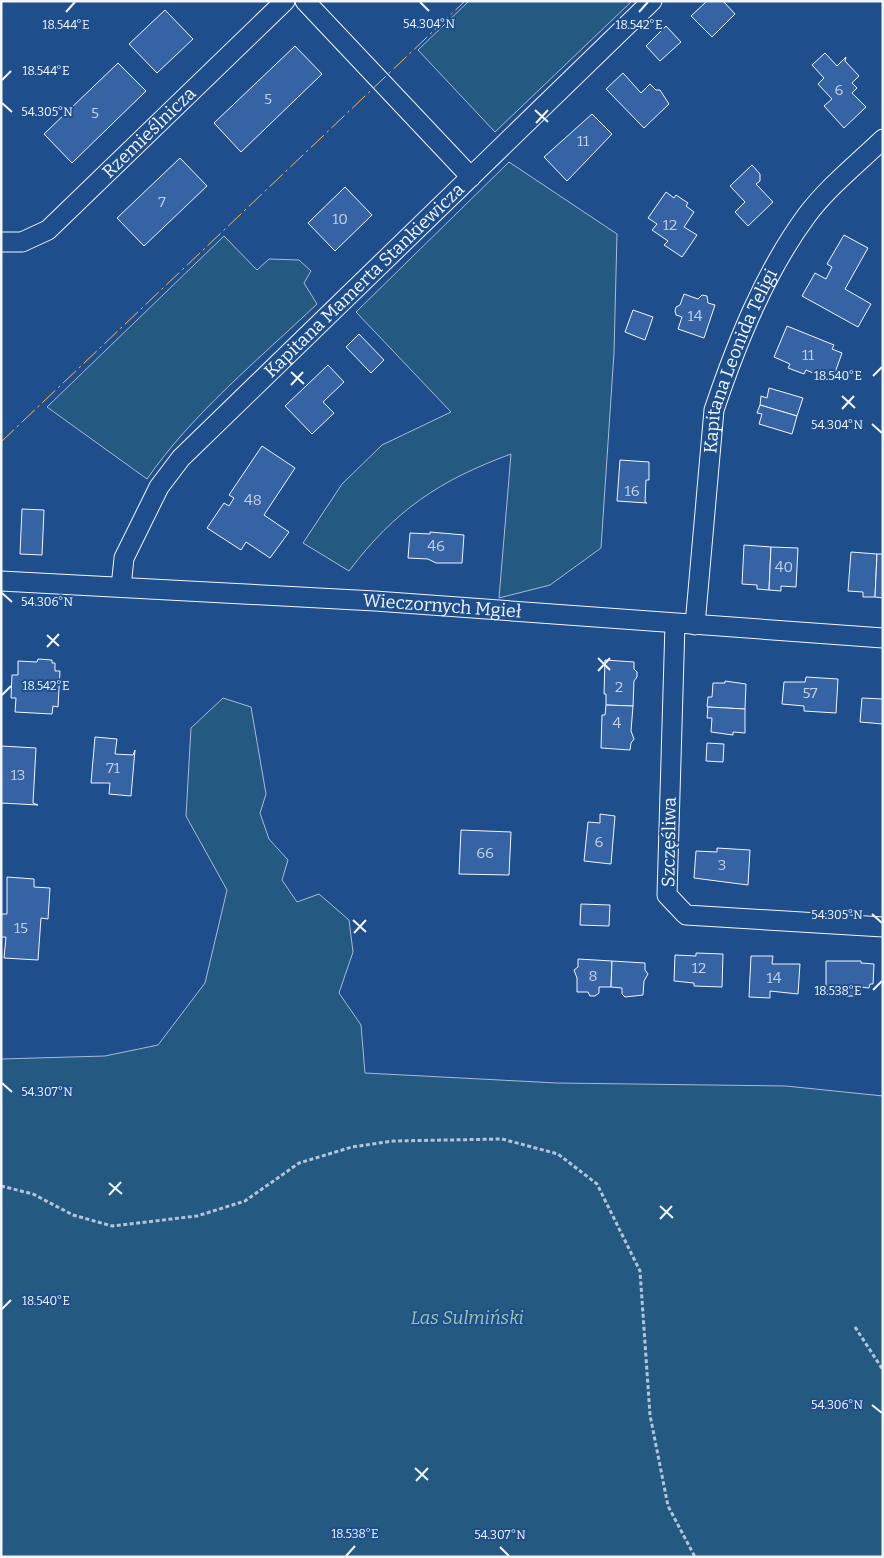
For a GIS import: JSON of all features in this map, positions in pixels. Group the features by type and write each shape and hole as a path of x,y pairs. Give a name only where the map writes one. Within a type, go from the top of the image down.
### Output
{"street":[{"name":"Rzemieślnicza","path":"1,242 22,242 48,230 285,1"},
{"path":"305,1 471,177"},
{"name":"Kapitana Mamerta Stankiewicza","path":"121,587 124,558 159,487 181,458 652,1"},
{"name":"Kapitana Leonida Teligi","path":"695,625 714,410 724,381 759,297 779,258 807,214 883,139"},
{"name":"Wieczornych Mgieł","path":"1,580 365,600 883,638"},
{"name":"Szczęśliwa","path":"675,624 667,895 686,915 883,927"}],"path":[{"path":"1,1186 33,1194 73,1215 112,1226 198,1216 245,1202 299,1163 352,1147 393,1141 502,1140 558,1154 597,1184 640,1271 652,1424 668,1506 695,1557"},
{"path":"855,1327 883,1370"}],"green space":[{"path":"469,1 632,1 495,132 418,50"},
{"path":"509,162 617,234 614,353 601,548 550,585 499,598 511,454 462,475 421,499 384,531 349,571 303,543 342,484 382,445 451,412 356,312"},
{"path":"224,236 257,270 269,259 299,260 311,271 304,283 317,304 205,410 184,432 147,479 47,407"},
{"name":"Las Sulmiński","path":"223,698 251,707 266,794 260,813 269,839 288,860 282,880 297,902 319,894 349,920 353,952 339,993 361,1025 365,1073 557,1083 786,1086 883,1096 883,1557 1,1557 1,1059 105,1056 158,1045 205,983 227,890 186,816 191,728"}],"building":[{"path":"707,1 723,1 735,14 712,37 691,16"},
{"path":"165,10 193,39 157,73 129,44"},
{"path":"666,26 681,42 660,61 646,46"},
{"path":"295,46 322,74 241,152 214,123"},
{"path":"825,53 837,66 846,57 845,61 859,76 852,83 857,88 852,93 866,107 844,128 824,106 832,99 818,84 824,78 812,65"},
{"path":"118,63 146,91 72,163 44,134"},
{"path":"623,73 641,93 650,84 656,90 660,90 669,104 644,128 606,89"},
{"path":"592,114 612,134 567,181 544,157"},
{"path":"180,158 207,186 144,246 117,218"},
{"path":"752,165 760,174 760,181 756,184 773,202 748,226 735,212 745,202 730,186"},
{"path":"345,187 372,215 335,251 308,223"},
{"path":"666,192 674,198 676,195 688,203 686,206 694,212 684,227 697,235 682,257 664,245 668,241 652,230 657,224 648,218"},
{"path":"844,235 868,248 845,289 871,304 858,327 802,296 815,273 826,279 832,267 827,264"},
{"path":"684,294 698,299 702,295 707,296 708,303 715,305 704,338 678,329 682,317 676,315 675,311 676,307 680,305"},
{"path":"633,310 653,317 645,340 625,332"},
{"path":"787,326 834,345 832,349 842,353 832,381 806,370 804,374 788,368 790,364 774,357"},
{"path":"359,334 384,360 371,373 346,347"},
{"path":"328,365 344,382 323,402 334,413 312,434 285,406"},
{"path":"769,388 803,398 797,416 760,405 761,396 767,398"},
{"path":"760,405 797,416 792,434 759,424 762,414 757,413"},
{"path":"262,446 295,468 264,515 289,532 270,558 246,542 241,550 207,528 224,503 229,506 234,498 229,495"},
{"path":"620,460 649,462 649,480 646,480 645,502 647,503 617,501"},
{"path":"22,509 44,510 42,555 20,554"},
{"path":"430,532 464,535 462,563 436,563 428,559 408,558 410,533 430,534"},
{"path":"744,545 771,547 769,590 757,589 757,585 742,584"},
{"path":"771,547 798,548 796,587 781,586 781,591 769,590"},
{"path":"851,552 877,554 875,597 863,597 863,592 848,591"},
{"path":"877,554 883,554 883,598 875,597"},
{"path":"38,659 52,660 52,663 55,663 55,671 60,671 58,707 53,706 52,714 15,712 16,698 11,698 12,675 18,675 18,661 37,662"},
{"path":"605,660 634,662 637,677 634,681 633,706 606,705 606,694 604,694"},
{"path":"806,677 838,679 836,713 804,711 804,706 782,704 784,682 805,682"},
{"path":"725,681 746,684 745,709 707,707 708,697 712,697 713,683 725,683"},
{"path":"862,698 883,699 883,724 860,722"},
{"path":"606,705 633,706 631,731 634,739 630,750 601,748 602,715 605,715"},
{"path":"708,707 745,709 745,733 733,732 733,735 711,732 712,718 707,718"},
{"path":"95,737 117,739 115,754 133,755 135,750 131,796 109,794 110,783 91,783"},
{"path":"707,743 724,744 723,762 706,761"},
{"path":"1,746 36,748 33,803 38,805 1,803"},
{"path":"600,814 615,816 611,864 584,861 588,822 600,823"},
{"path":"461,830 511,832 509,875 459,874"},
{"path":"717,848 750,850 748,885 694,878 696,851 717,852"},
{"path":"7,877 34,879 34,887 50,888 48,919 41,918 38,960 4,958 6,937 1,937 1,914 7,914"},
{"path":"581,904 610,905 609,926 580,925"},
{"path":"696,953 723,954 722,987 694,986 694,983 674,981 675,955 696,956"},
{"path":"751,956 773,956 772,964 800,964 798,994 770,991 770,998 749,997"},
{"path":"578,959 612,961 611,987 599,987 599,993 595,996 590,996 588,992 577,992 577,978 574,970 578,967"},
{"path":"612,961 645,963 645,970 648,974 644,981 643,995 625,997 622,994 622,988 611,987"},
{"path":"826,961 861,961 861,963 874,964 873,984 870,984 869,988 860,987 860,996 845,996 839,994 839,991 826,991"}],"power":[{"path":"1,442 465,1"}]}
